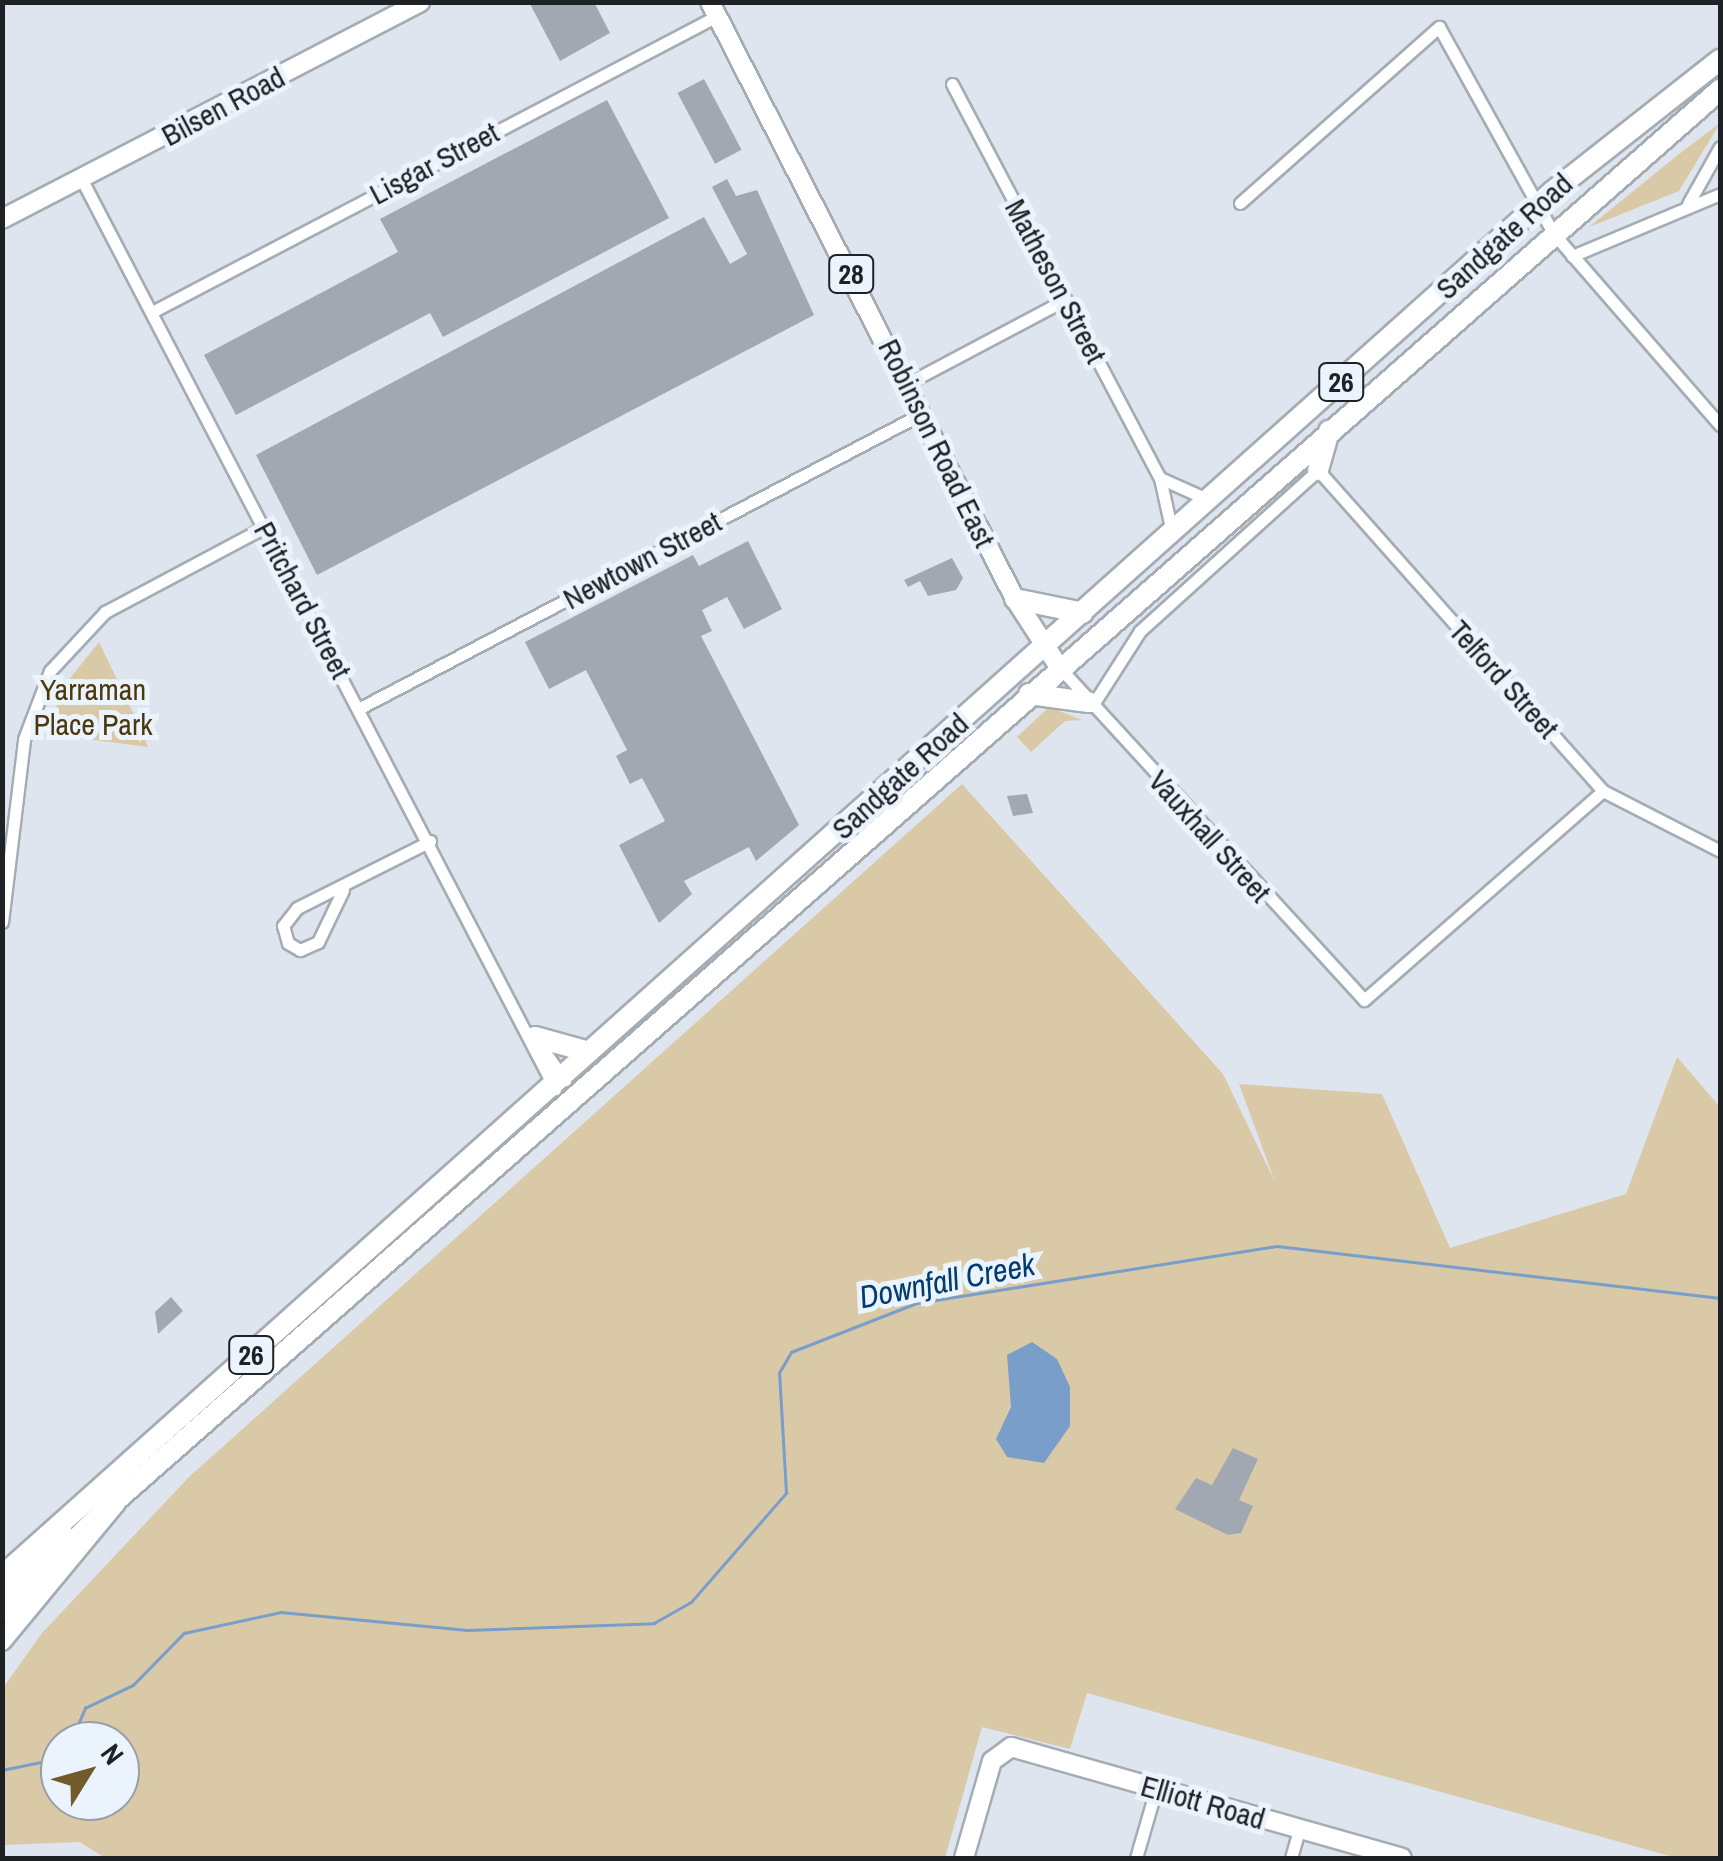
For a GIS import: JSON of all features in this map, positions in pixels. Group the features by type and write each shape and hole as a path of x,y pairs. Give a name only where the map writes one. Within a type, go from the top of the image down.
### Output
{"highway":[{"name":"Sandgate Road","path":"2,1576 1536,208 1720,60"},
{"name":"Sandgate Road","path":"2,1613 116,1503 1059,667 1720,90"},
{"path":"1318,470 1329,432"},
{"path":"1016,599 1083,613"},
{"path":"1029,694 1090,704"},
{"path":"535,1037 588,1052"}],"main road":[{"name":"Bilsen Road","path":"2,219 26,210 420,2"},
{"name":"Robinson Road East","path":"713,9 924,412 1016,599 1059,667"},
{"name":"Bilsen Road","path":"2,229 26,210"},
{"name":"Sandgate Road","path":"2,1592 88,1502"},
{"name":"Sandgate Road","path":"2,1640 116,1503"},
{"name":"Elliott Road","path":"964,1858 992,1762 1004,1749 1402,1858"}],"street":[{"name":"Lisgar Street","path":"152,312 713,9"},
{"path":"1240,203 1440,26 1553,233 1720,425"},
{"name":"Matheson Street","path":"952,84 1160,478 1172,534"},
{"path":"1688,204 1720,147"},
{"name":"Pritchard Street","path":"82,180 430,841 519,1022 572,1099"},
{"name":"Sandgate Road","path":"1572,256 1688,204 1720,194"},
{"path":"908,383 1065,300"},
{"name":"Newtown Street","path":"360,708 924,412"},
{"path":"1090,704 1140,631 1318,470"},
{"name":"Telford Street","path":"1318,470 1604,791 1720,851"},
{"path":"1160,478 1210,500"},
{"path":"2,922 24,740 50,670 105,612 265,527"},
{"name":"Vauxhall Street","path":"1059,667 1364,1000 1604,791"},
{"path":"343,890 318,942 300,950 288,943 289,914 343,890 430,841"},
{"name":"Pritchard Street","path":"519,1022 535,1037 557,1081"},
{"path":"1136,1858 1156,1789"},
{"path":"1291,1858 1299,1830"}],"green space":[{"path":"1720,123 1679,191 1589,227 1679,154"},
{"name":"Yarraman Place Park","path":"99,642 148,747 48,734 63,687"},
{"path":"1049,707 1082,720 1065,721 1031,752 1017,737"},
{"path":"962,784 1223,1074 1275,1182 1239,1084 1382,1094 1450,1248 1626,1194 1677,1057 1720,1107 1720,1858 1677,1858 1087,1693 1070,1749 982,1727 945,1858 105,1858 80,1842 3,1845 3,1688 42,1633 189,1477"}],"water":[{"path":"1032,1342 1057,1359 1070,1387 1070,1426 1044,1463 1007,1457 996,1439 1011,1407 1007,1355"}],"building":[{"path":"529,2 594,2 610,33 560,61"},
{"path":"704,79 742,150 715,164 678,93"},
{"path":"607,100 669,218 443,337 430,313 236,415 204,355 398,252 380,219"},
{"path":"727,179 736,196 757,190 814,315 317,575 256,455 704,217 730,264 747,254 712,187"},
{"path":"748,541 782,609 744,629 727,597 702,610 712,631 701,636 799,825 756,861 749,847 684,881 692,894 659,923 619,845 665,821 642,778 630,784 616,756 627,750 586,670 549,689 525,642 693,555 699,566"},
{"path":"952,558 963,578 956,590 928,596 920,581 908,587 904,580"},
{"path":"1027,794 1033,813 1013,816 1007,796"},
{"path":"171,1297 183,1311 158,1334 155,1312"},
{"path":"1233,1448 1258,1459 1239,1500 1253,1506 1241,1533 1228,1535 1175,1509 1196,1478 1212,1485"}],"waterway":[{"name":"Downfall Creek","path":"79,1721 85,1708 133,1685 184,1633 281,1612 467,1630 654,1623 691,1602 786,1493 779,1373 791,1352 917,1303 1277,1246 1720,1298"},
{"name":"Downfall Creek","path":"2,1770 40,1762"}]}
